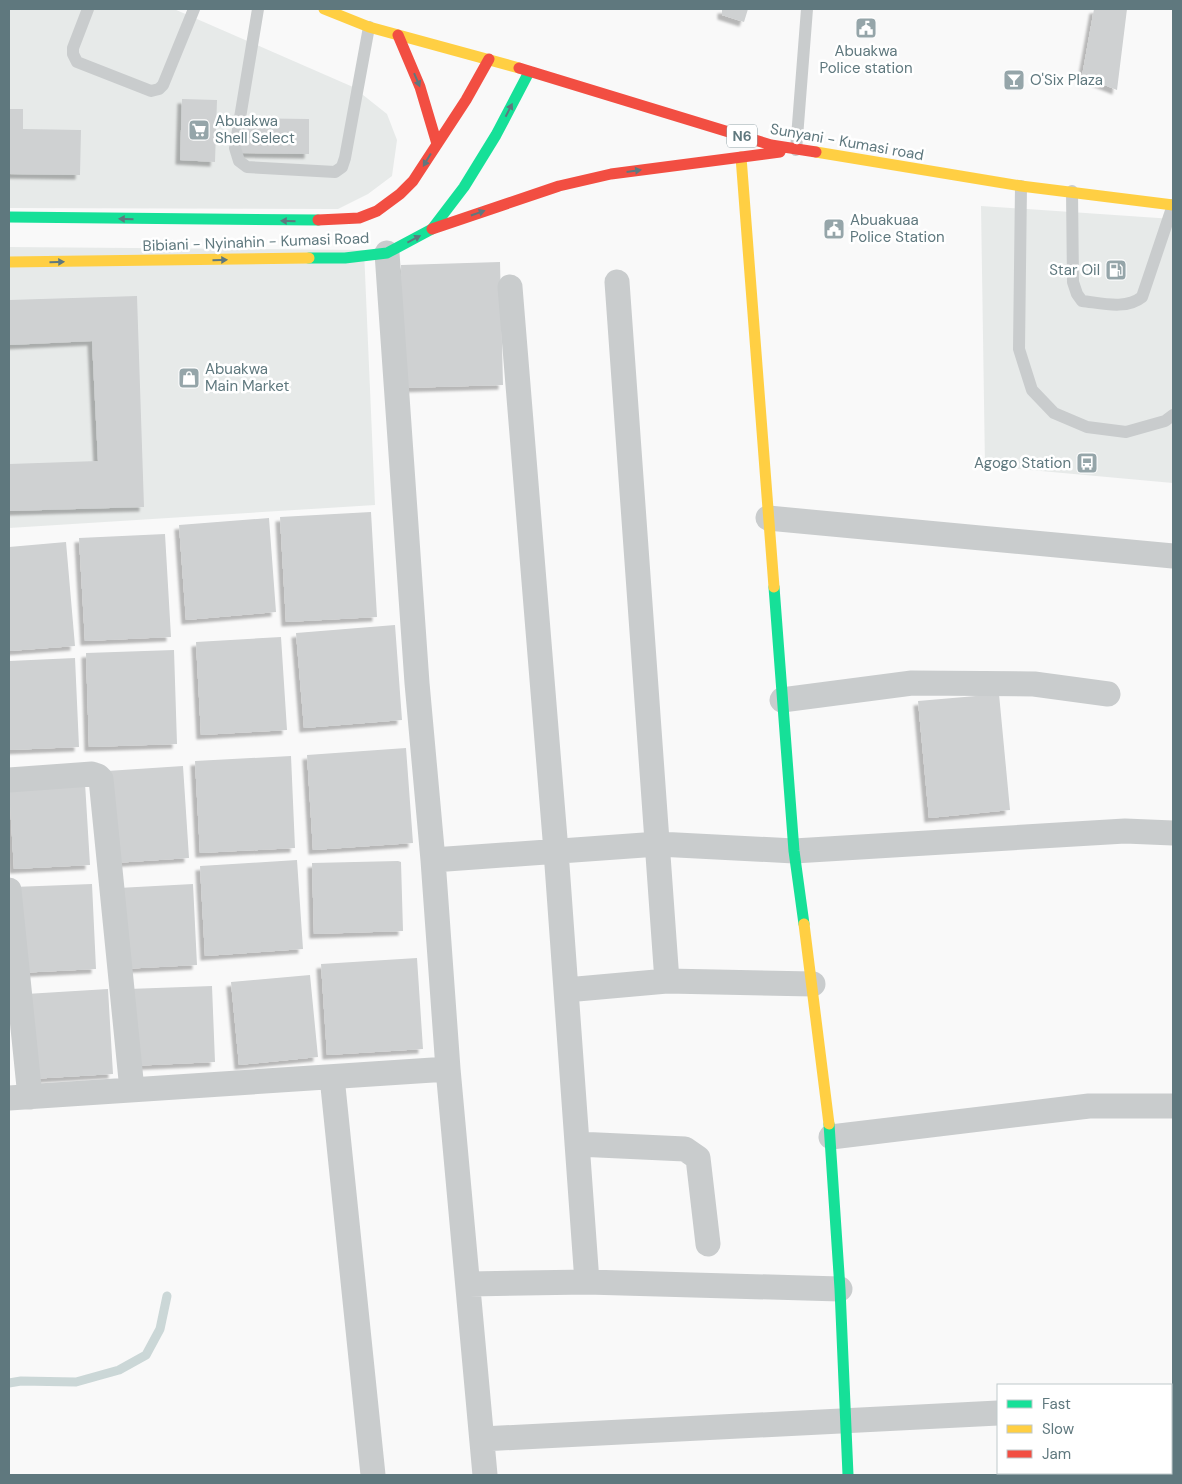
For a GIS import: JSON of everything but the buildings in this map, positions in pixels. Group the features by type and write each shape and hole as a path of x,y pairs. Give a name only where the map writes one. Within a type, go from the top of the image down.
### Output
{"main road":[{"name":"Sunyani - Kumasi road","path":"324,9 369,27 489,58 739,136 796,150 1021,186 1173,205"},
{"path":"398,35 420,87 437,144"},
{"name":"Bibiani - Nyinahin - Kumasi Road","path":"9,217 299,221 359,218 377,211 400,194 413,181 466,100 489,58"},
{"name":"Bibiani - Nyinahin - Kumasi Road","path":"9,262 346,258 387,253 432,229 445,214 496,136 529,72"},
{"path":"432,229 559,186 611,174 796,150"},
{"path":"741,157 794,851 813,984 831,1137 848,1475"}],"street":[{"path":"387,253 417,682 433,860 448,1069 485,1475"},
{"path":"617,282 667,981"},
{"path":"510,287 556,851 587,1282"},
{"path":"768,518 1173,556"},
{"path":"782,700 912,684 1034,684 1108,694"},
{"path":"9,780 92,774 101,779 132,1090"},
{"path":"433,860 658,844 794,851 1125,831 1173,833"},
{"path":"9,890 19,1097 448,1069"},
{"path":"566,990 667,981 813,984"},
{"path":"332,1077 373,1475"},
{"path":"831,1137 1088,1106 1173,1106"},
{"path":"577,1144 685,1149 698,1158 708,1244"},
{"path":"469,1284 587,1282 840,1289"},
{"path":"482,1439 997,1413"}],"lane":[{"path":"88,9 74,48 73,54 77,62 151,91 159,89 162,85 194,9"},
{"path":"258,9 235,148 239,161 247,167 335,172 342,167 346,158 369,27"},
{"path":"796,150 807,9"},
{"path":"1021,186 1019,349 1032,390 1054,413 1087,427 1126,432 1165,421 1173,415"},
{"path":"1072,191 1073,282 1077,294 1082,301 1128,305 1142,297 1173,205"}],"shaded area":[{"path":"9,9 174,9 353,87 387,114 397,140 392,176 368,194 338,209 9,208"},
{"path":"981,206 1173,219 1173,483 985,466"},
{"name":"Abuakwa Main Market","path":"9,247 364,250 375,505 9,528"}],"waterway":[{"path":"9,1383 21,1381 76,1382 119,1370 146,1355 160,1329 167,1296"}],"traffic: fast":[{"path":"309,258 345,258 387,253 432,229 464,187 496,135 529,72"},
{"path":"9,217 318,220"},
{"path":"774,587 794,851 804,924"},
{"path":"829,1124 840,1289 848,1475"}],"traffic: slow":[{"path":"324,9 369,27 519,68"},
{"path":"816,152 1021,186 1173,205"},
{"path":"741,157 774,587"},
{"path":"9,262 309,258"},
{"path":"804,924 829,1124"}],"traffic: jam":[{"path":"398,35 420,87 437,144"},
{"path":"318,220 359,218 377,211 400,194 413,181 466,100 489,59"},
{"path":"519,68 771,145 816,152"},
{"path":"432,229 559,186 611,174 780,152"}],"place":[{"name":"Abuakwa Police station","path":"866,28"},
{"name":"O'Six Plaza","path":"1014,80"},
{"name":"Abuakwa Shell Select","path":"199,130"},
{"name":"Abuakuaa Police Station","path":"834,229"},
{"name":"Star Oil","path":"1116,270"},
{"name":"Abuakwa Main Market","path":"189,378"},
{"name":"Agogo Station","path":"1087,463"}]}
